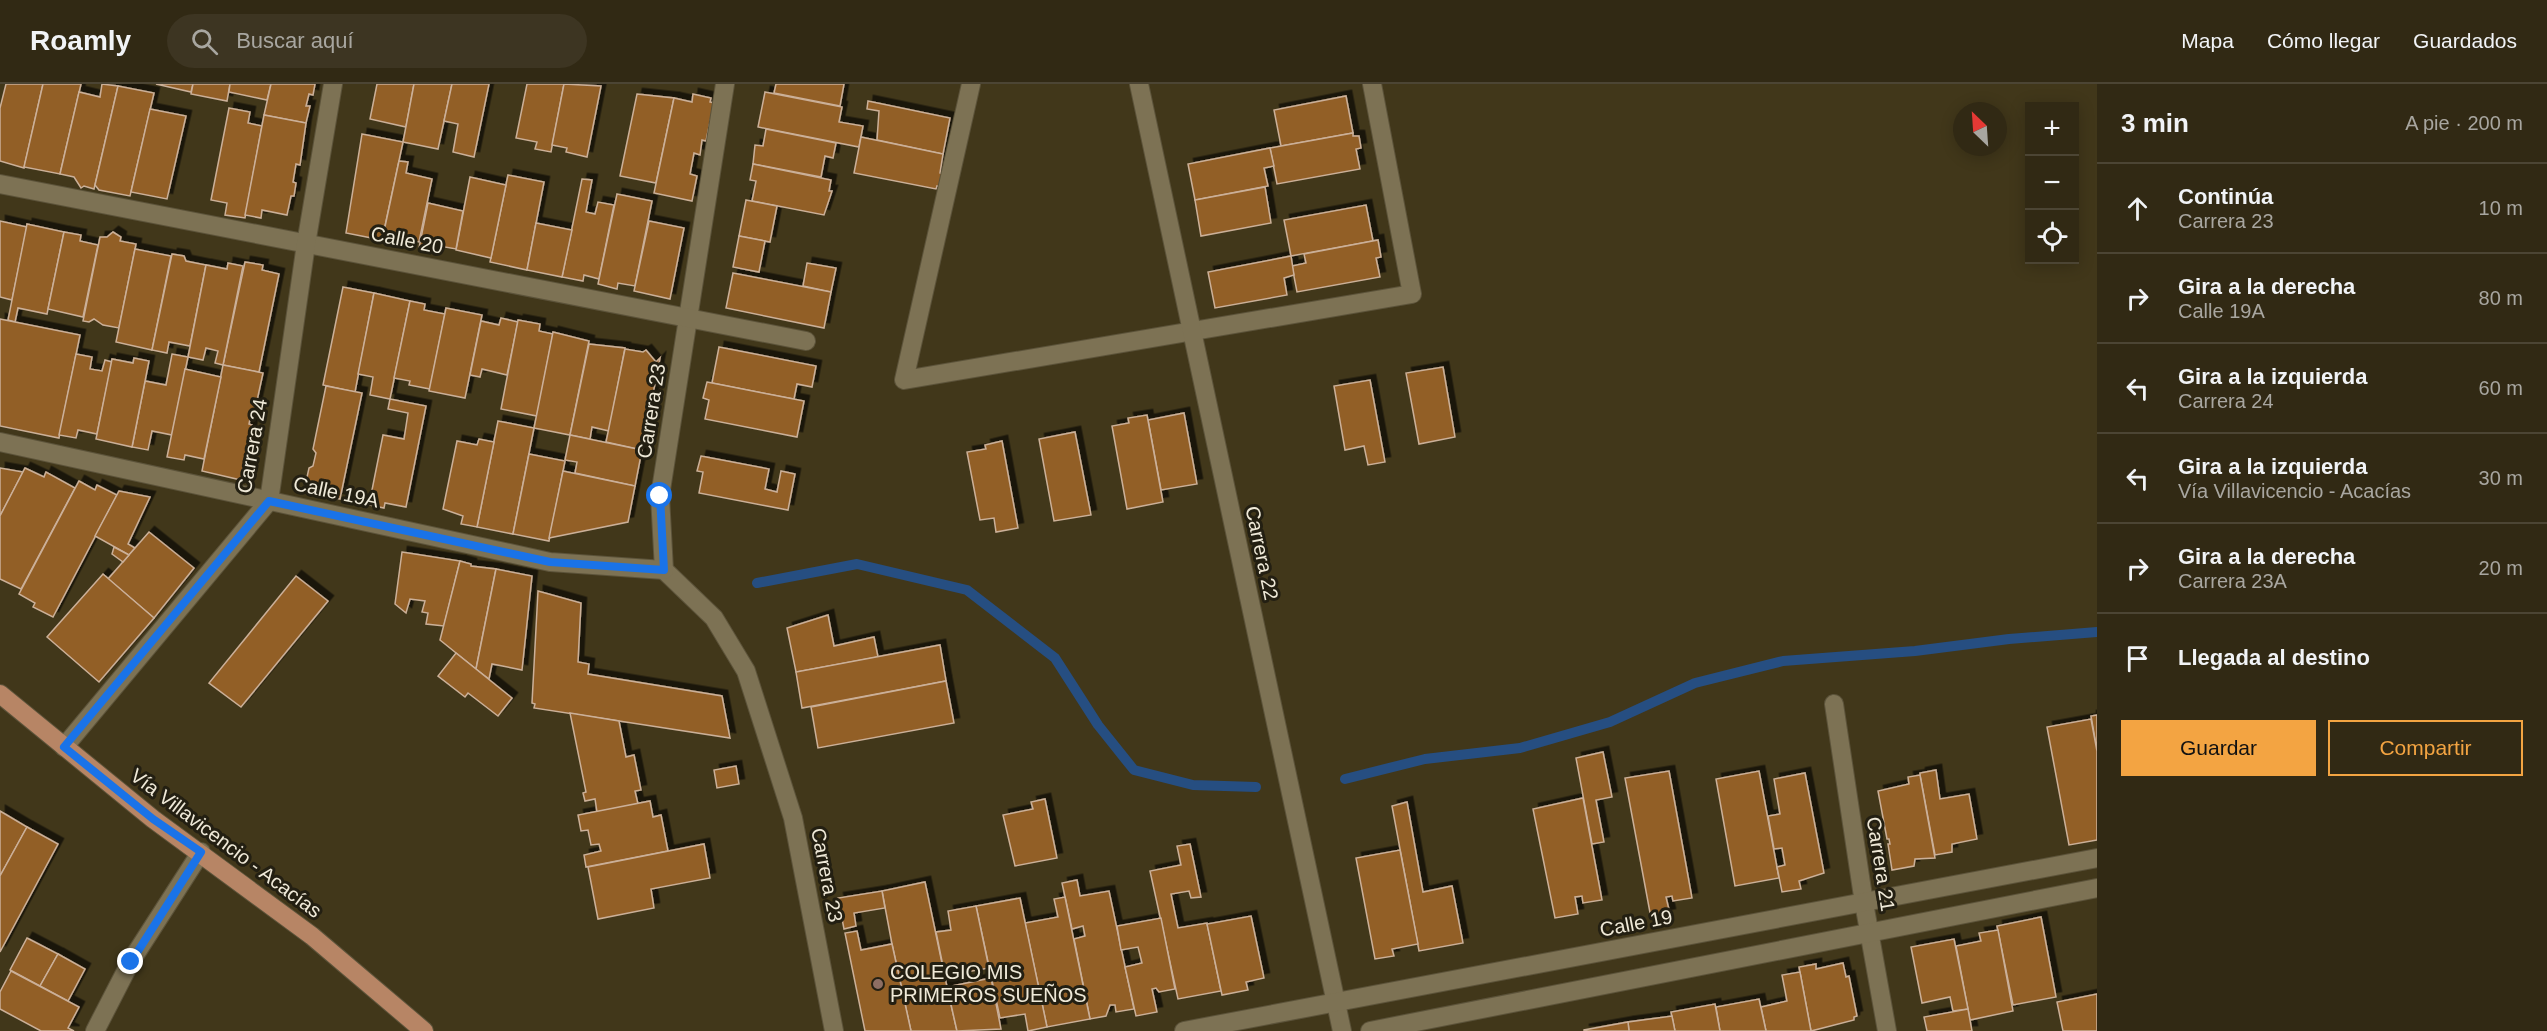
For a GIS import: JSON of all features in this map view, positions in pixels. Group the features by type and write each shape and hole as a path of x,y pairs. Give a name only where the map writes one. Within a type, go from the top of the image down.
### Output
{"main road":[{"name":"Vía Villavicencio - Acacías","path":"0,694 153,819 201,852 312,936 424,1031"}],"street":[{"name":"Carrera 24","path":"64,747 269,501 306,244 333,84"},
{"name":"Carrera 23","path":"725,84 660,496 664,570 714,618 746,671 793,819 834,1031"},
{"path":"971,84 904,380 1412,294 1372,84"},
{"name":"Carrera 22","path":"1139,84 1342,1031"},
{"name":"Calle 20","path":"0,184 806,341"},
{"name":"Calle 19A","path":"0,442 550,562 664,570"},
{"name":"Carrera 21","path":"1834,704 1864,903 1887,1031"},
{"path":"95,1031 131,962 201,852"},
{"name":"Calle 19","path":"1184,1031 2097,858"},
{"path":"1370,1031 2097,888"}],"building":[{"path":"6,84 43,84 24,168 0,161 0,108"},
{"path":"43,84 81,84 60,174 24,167"},
{"path":"102,84 118,86 94,189 84,186 81,188 74,177 60,174 79,92 100,97"},
{"path":"156,84 193,84 191,92"},
{"path":"193,84 230,84 227,101 191,94"},
{"path":"230,84 271,84 267,100 229,92"},
{"path":"271,84 315,84 313,95 309,94 306,106 310,106 306,123 264,115"},
{"path":"377,84 414,84 406,127 370,119"},
{"path":"414,84 452,84 438,149 403,142"},
{"path":"452,84 489,84 474,157 453,152 458,124 444,121"},
{"path":"527,84 564,84 551,152 535,149 537,142 516,138"},
{"path":"564,84 601,86 587,157 566,152 567,148 552,145"},
{"path":"776,84 844,84 840,106 774,93"},
{"path":"118,86 154,93 130,196 99,190 95,185"},
{"path":"765,92 842,107 839,122 863,126 859,147 758,127"},
{"path":"637,94 674,98 656,183 620,176"},
{"path":"693,94 711,98 710,102 714,103 706,141 702,140 700,155 694,153 690,174 697,176 692,201 654,193 674,98 692,102"},
{"path":"1346,96 1353,133 1281,146 1274,110"},
{"path":"868,101 950,118 943,154 877,140 879,111 867,109"},
{"path":"229,108 250,112 248,123 262,126 245,218 225,215 227,203 211,200"},
{"path":"150,109 186,116 167,199 131,192"},
{"path":"264,115 306,123 300,165 296,164 293,182 296,183 294,196 291,196 287,215 262,210 261,218 245,215"},
{"path":"766,129 836,143 833,158 825,156 821,177 753,164 755,145 763,146"},
{"path":"1353,133 1353,136 1359,136 1361,148 1356,149 1360,169 1277,184 1270,148"},
{"path":"362,134 403,142 382,240 346,233"},
{"path":"861,137 943,154 940,173 944,174 941,187 937,186 936,189 854,173"},
{"path":"1270,148 1274,166 1264,168 1268,186 1195,200 1188,164"},
{"path":"399,161 408,162 406,173 432,179 419,242 383,236"},
{"path":"753,164 831,180 829,191 832,191 824,215 752,201 756,181 750,180"},
{"path":"508,175 544,182 527,270 490,262"},
{"path":"470,177 506,185 491,258 456,250"},
{"path":"582,179 592,180 586,212 595,214 598,202 614,205 599,279 584,275 583,281 562,277"},
{"path":"1265,187 1271,223 1201,236 1195,200"},
{"path":"617,194 652,201 635,286 618,283 617,289 598,284"},
{"path":"746,200 777,206 770,242 739,236"},
{"path":"428,203 463,211 456,249 434,245 432,251 419,248"},
{"path":"1366,205 1373,241 1291,256 1284,220"},
{"path":"0,221 27,227 12,300 0,297"},
{"path":"649,221 684,228 670,299 634,291"},
{"path":"536,223 572,230 562,277 527,270"},
{"path":"27,224 64,232 47,314 18,308 15,322 8,320"},
{"path":"64,232 81,235 80,241 98,245 83,317 48,309"},
{"path":"113,232 121,237 120,241 136,244 119,328 103,325 94,319 89,322 83,321 100,237 107,237"},
{"path":"739,236 765,241 759,272 733,267"},
{"path":"1378,240 1381,257 1376,258 1380,277 1297,292 1292,266 1306,263 1304,254"},
{"path":"135,249 171,256 152,350 116,342"},
{"path":"172,254 184,256 186,261 206,265 190,346 169,342 167,353 152,350"},
{"path":"1291,256 1294,275 1284,278 1287,295 1215,308 1208,272"},
{"path":"245,262 263,265 262,270 279,274 259,372 223,365"},
{"path":"228,263 243,266 223,365 215,363 218,351 206,348 203,360 188,357 206,265 227,269"},
{"path":"807,263 836,268 831,292 803,286"},
{"path":"733,273 831,292 824,328 726,308"},
{"path":"343,287 374,293 355,392 323,385"},
{"path":"374,293 410,301 390,399 370,395 373,377 358,374"},
{"path":"410,301 425,304 424,310 445,314 430,389 409,385 410,381 394,378"},
{"path":"446,308 482,315 465,398 429,391"},
{"path":"501,318 518,322 507,375 482,369 480,377 470,375 481,321 499,325"},
{"path":"0,319 80,335 59,438 0,426"},
{"path":"518,320 540,324 539,331 553,334 537,416 501,409"},
{"path":"553,332 589,341 570,435 534,428"},
{"path":"589,344 625,348 609,431 592,427 590,439 570,435"},
{"path":"719,347 816,366 812,387 797,384 794,399 712,383"},
{"path":"625,349 643,352 646,350 656,362 660,358 642,450 606,442"},
{"path":"76,354 92,357 90,369 102,371 105,360 112,362 97,434 78,430 76,438 59,435"},
{"path":"172,354 188,357 172,435 152,431 148,450 132,447 145,381 166,385"},
{"path":"134,358 149,361 132,447 96,439 112,359 133,363"},
{"path":"223,365 263,373 255,410 252,409 249,424 252,425 241,480 202,471"},
{"path":"1443,367 1455,437 1419,444 1406,373"},
{"path":"185,369 221,377 204,459 185,455 184,460 167,457"},
{"path":"1370,380 1385,462 1368,465 1364,446 1345,450 1334,386"},
{"path":"707,382 804,401 797,437 705,419 709,400 703,398"},
{"path":"326,386 362,393 340,499 304,491 309,468 313,466 316,453 313,449"},
{"path":"390,399 426,406 406,507 385,503 384,508 369,505 383,435 404,439 408,413 388,409"},
{"path":"1184,413 1197,484 1161,490 1148,420"},
{"path":"1147,415 1163,502 1127,509 1112,426 1129,423 1128,418"},
{"path":"498,421 534,428 513,534 477,527"},
{"path":"1075,432 1091,515 1054,521 1039,439"},
{"path":"570,435 642,450 635,486 575,473 577,462 565,460"},
{"path":"479,439 494,442 477,527 461,524 463,516 443,509 457,441 477,445"},
{"path":"1002,441 1018,528 996,532 994,518 980,520 967,452 986,449 985,445"},
{"path":"529,454 565,461 549,541 513,534"},
{"path":"701,456 769,469 765,489 777,492 781,471 795,474 788,510 699,493 703,472 697,471"},
{"path":"0,468 23,472 0,516"},
{"path":"25,468 44,477 46,472 75,488 21,589 0,579 0,516"},
{"path":"563,471 635,486 628,522 549,538"},
{"path":"79,481 95,490 97,485 117,495 53,617 33,607 35,603 19,594"},
{"path":"119,491 150,497 128,544 135,548 129,555 95,536"},
{"path":"149,532 194,568 154,618 108,579"},
{"path":"114,547 129,555 123,562 112,554"},
{"path":"402,552 460,561 444,626 426,624 428,613 422,612 425,601 410,599 406,613 395,604"},
{"path":"460,561 471,564 471,566 496,569 476,669 440,640"},
{"path":"496,569 532,576 522,670 492,664 489,679 476,669"},
{"path":"103,574 154,618 99,682 47,637"},
{"path":"296,576 328,601 241,707 209,683"},
{"path":"538,591 581,603 578,662 589,664 588,674 722,696 730,738 534,708 535,704 532,703"},
{"path":"828,615 834,646 874,637 878,657 796,672 787,628"},
{"path":"940,645 946,681 802,708 796,672"},
{"path":"456,653 512,698 498,716 468,693 465,697 438,676"},
{"path":"946,681 954,723 818,748 811,707"},
{"path":"570,713 619,721 626,757 634,755 641,790 635,791 638,804 597,812 595,799 585,801 583,793 586,792"},
{"path":"2097,715 2097,751 2091,716"},
{"path":"2091,719 2097,751 2097,840 2069,845 2047,727"},
{"path":"1603,752 1612,797 1596,800 1604,842 1592,844 1576,758"},
{"path":"736,766 739,784 717,788 714,770"},
{"path":"1936,770 1940,799 1969,794 1977,839 1952,844 1952,852 1935,855 1920,773"},
{"path":"1669,771 1692,898 1673,901 1672,896 1666,897 1670,914 1651,918 1625,778"},
{"path":"1759,771 1779,878 1735,886 1716,779"},
{"path":"1805,773 1824,873 1799,881 1801,889 1782,892 1777,867 1785,865 1782,848 1774,849 1768,816 1780,814 1774,779"},
{"path":"1920,775 1935,858 1915,859 1914,866 1892,870 1888,844 1890,844 1887,839 1878,791 1909,784 1908,777"},
{"path":"1583,798 1602,900 1583,903 1582,896 1575,897 1578,914 1555,918 1533,809"},
{"path":"1045,799 1057,858 1015,866 1003,815 1033,809 1031,802"},
{"path":"650,801 653,817 661,815 668,851 586,867 584,855 601,851 599,844 591,845 588,830 581,831 578,815"},
{"path":"1407,802 1423,892 1452,886 1463,943 1419,951 1392,806"},
{"path":"0,811 27,827 0,876"},
{"path":"27,827 58,844 0,952 0,876"},
{"path":"704,844 710,878 651,889 654,908 598,919 588,867"},
{"path":"1190,844 1201,897 1191,898 1189,891 1171,894 1178,928 1207,923 1221,991 1178,999 1150,871 1181,865 1177,846"},
{"path":"1400,850 1418,944 1392,949 1394,956 1375,959 1356,858"},
{"path":"1077,880 1080,896 1109,891 1134,1009 1116,1012 1115,1005 1110,1005 1106,1016 1090,1019 1074,939 1085,936 1083,926 1072,929 1062,883"},
{"path":"925,882 957,1031 911,1031 892,944 882,891"},
{"path":"882,891 885,908 854,913 856,926 844,929 838,898"},
{"path":"1065,897 1090,1019 1047,1027 1025,923 1058,917 1054,899"},
{"path":"1020,898 1047,1027 1028,1031 1025,1014 1000,1018 976,906"},
{"path":"976,906 989,968 945,976 936,932 951,930 948,911"},
{"path":"1251,916 1264,978 1246,982 1248,990 1222,995 1207,924"},
{"path":"2041,917 2056,997 2013,1005 1997,926"},
{"path":"1161,918 1175,989 1159,992 1156,988 1152,989 1157,1012 1136,1016 1125,967 1142,963 1138,947 1121,950 1117,926"},
{"path":"1998,930 2013,1011 1970,1020 1956,946 1981,941 1979,933"},
{"path":"857,931 861,950 892,944 911,1031 865,1031 845,933"},
{"path":"27,938 58,954 40,986 10,970"},
{"path":"1954,939 1968,1009 1953,1011 1950,997 1922,1003 1911,947"},
{"path":"58,954 85,969 68,1001 40,986"},
{"path":"1843,963 1846,977 1849,976 1857,1016 1854,1020 1811,1031 1799,967 1816,964 1816,969"},
{"path":"11,971 79,1007 68,1028 74,1031 41,1031 0,1009 0,992"},
{"path":"1800,972 1811,1031 1766,1031 1761,1007 1787,1001 1782,975"},
{"path":"991,978 1001,1029 957,1031 947,987"},
{"path":"2097,994 2097,1031 2063,1031 2057,1002"},
{"path":"1759,999 1766,1031 1720,1031 1716,1007"},
{"path":"1715,1004 1720,1031 1675,1031 1671,1012"},
{"path":"1968,1009 1972,1031 1927,1031 1924,1017"},
{"path":"1672,1016 1675,1031 1629,1031 1628,1022"},
{"path":"1628,1022 1629,1031 1584,1031 1584,1030"}],"waterway":[{"path":"757,583 857,564 967,590 1055,658 1098,725 1134,770 1193,785 1256,787"},
{"path":"1345,779 1425,759 1520,748 1610,722 1695,683 1783,661 1915,651 2009,639 2097,632"}],"place":[{"name":"COLEGIO MIS PRIMEROS SUEÑOS","path":"878,984"}],"route":[{"path":"131,962 201,852 153,819 64,747 269,501 550,562 664,570 660,496"}]}
